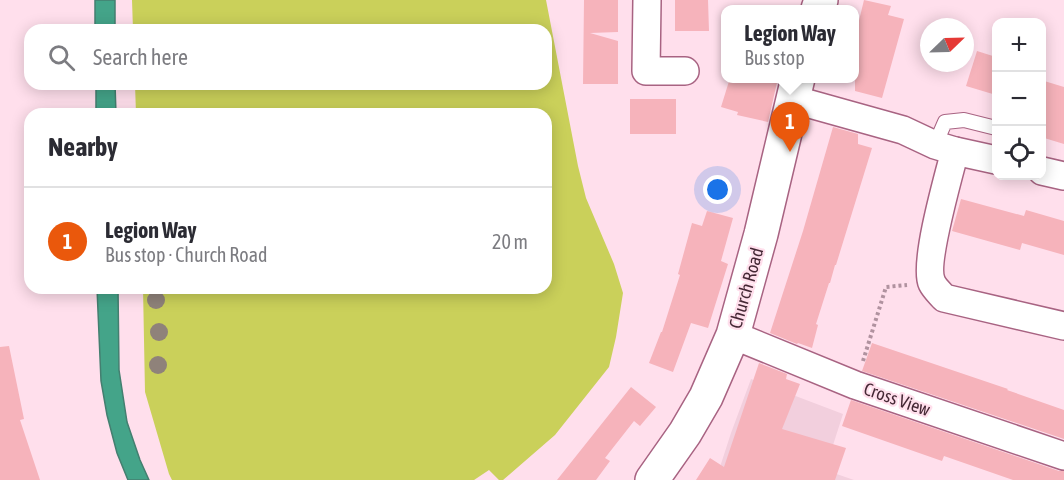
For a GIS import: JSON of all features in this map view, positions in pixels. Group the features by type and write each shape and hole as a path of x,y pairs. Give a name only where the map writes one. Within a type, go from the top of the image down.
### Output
{"main road":[{"name":"Church Road","path":"652,480 685,433 706,397 734,335 761,234 795,89"}],"street":[{"path":"646,0 646,71 685,71"},
{"path":"795,89 945,148 992,159"},
{"path":"945,148 940,210 929,267 932,283 944,298 1064,326"},
{"path":"1046,172 1064,176"},
{"name":"Cross View","path":"734,335 855,385 1064,456"}],"lane":[{"path":"945,148 945,122 964,120 992,127"}],"path":[{"path":"855,385 886,287 932,283"}],"shaded area":[{"path":"95,0 115,0 115,24 95,24"},
{"path":"96,90 115,90 116,108 96,108"},
{"path":"97,294 118,294 119,370 127,422 149,480 128,480 117,453 101,381"},
{"path":"751,379 843,414 825,470 854,480 743,480 720,467"}],"green space":[{"path":"132,0 546,0 551,24 133,24"},
{"path":"552,31 586,198 614,264 623,293 609,367 555,435 503,480 499,480 489,470 474,480 172,480 145,392 143,294 552,294 552,108 136,108 135,90 552,90"}],"building":[{"path":"584,0 618,0 618,32 590,33 618,41 618,84 583,84"},
{"path":"675,0 708,0 709,31 675,31"},
{"path":"864,0 891,6 888,15 904,19 882,98 855,91 855,83 859,83 859,21"},
{"path":"977,51 992,56 992,94 966,86 970,72 974,72"},
{"path":"1046,82 1064,87 1064,144 1046,139"},
{"path":"728,83 777,83 768,122 737,115 738,112 721,107"},
{"path":"630,99 676,99 676,134 630,134"},
{"path":"833,127 858,134 858,144 872,148 816,324 818,325 812,348 770,333"},
{"path":"961,199 1024,216 1026,210 1064,221 1064,255 1022,243 1020,250 952,231"},
{"path":"707,211 733,218 721,261 728,264 708,328 691,323 673,372 649,363 662,332 680,275 678,274 692,223 702,226"},
{"path":"872,343 1064,410 1064,439 862,371"},
{"path":"9,346 24,419 20,420 40,480 0,480 0,347"},
{"path":"759,363 787,374 786,379 800,384 782,429 846,448 835,480 696,480 710,458 724,467"},
{"path":"631,387 656,407 640,426 634,421 605,458 610,461 596,480 557,480"},
{"path":"851,400 1064,471 1064,480 1013,480 944,456 942,461 842,426"}],"place":[{"name":"Legion Way","path":"790,152"}]}
